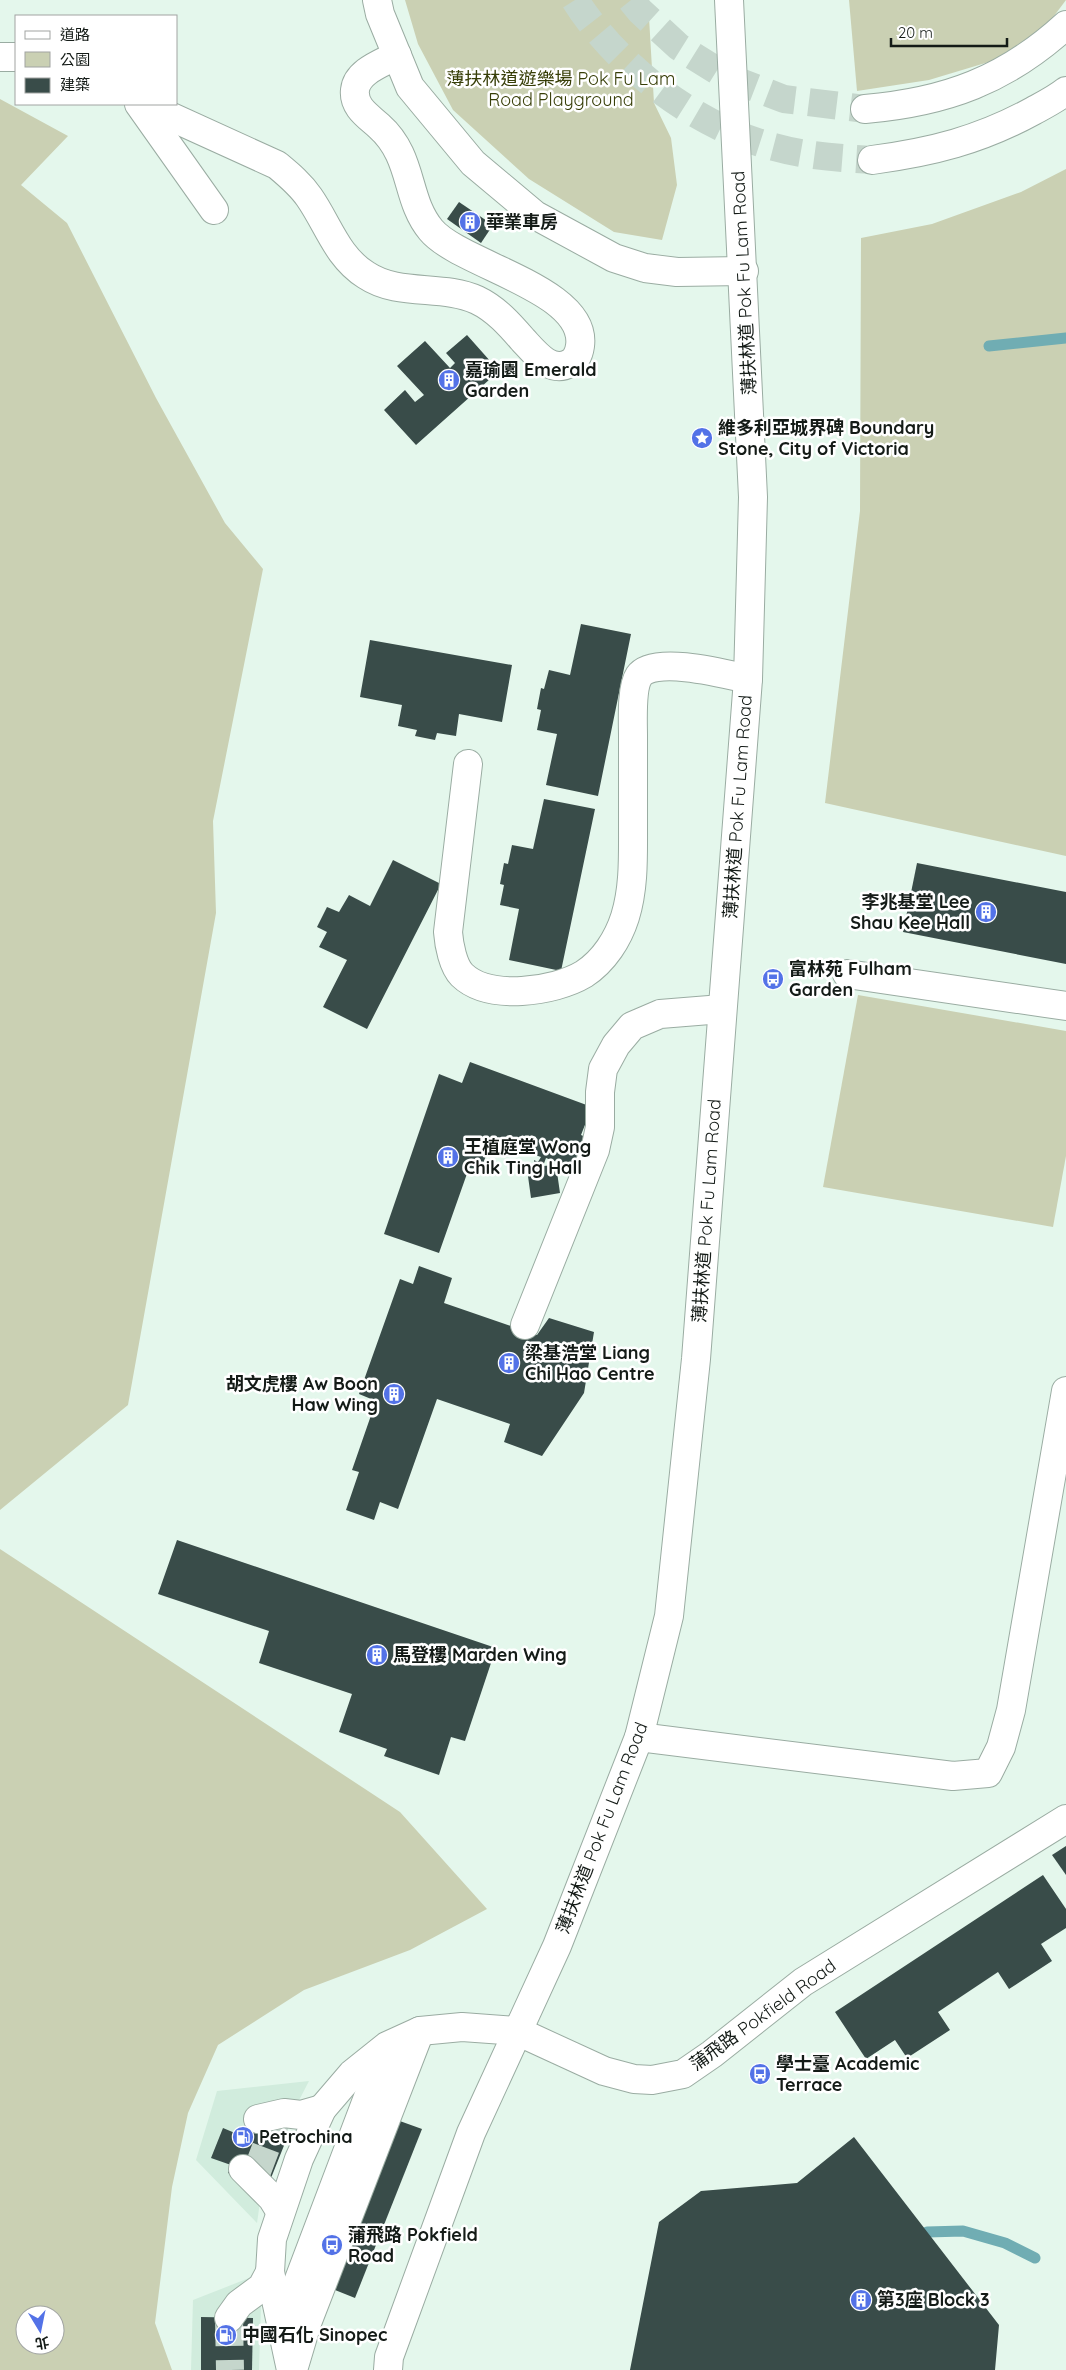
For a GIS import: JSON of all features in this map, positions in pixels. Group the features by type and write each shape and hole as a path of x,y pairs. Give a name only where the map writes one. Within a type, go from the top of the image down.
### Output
{"main road":[{"path":"377,0 410,87 473,163 535,215 614,258 645,268 677,272 744,270"},
{"name":"薄扶林道 Pok Fu Lam Road","path":"388,2370 389,2357 450,2186 471,2133 557,1946 639,1737 669,1616 696,1359 748,679 754,497 729,0"},
{"path":"865,109 901,106 969,89 1029,56 1066,25"},
{"path":"145,105 278,165 294,179 309,198 344,256 366,275 395,286 458,295 476,300 491,308 508,323 544,361 555,366 564,366 573,361 579,353 580,342 576,325 566,312 541,291 457,249 431,230 419,208 400,152 391,138 359,107 355,90 358,80 367,71 397,55"},
{"path":"0,57 15,57"},
{"path":"872,160 913,155 956,145 1001,128 1066,91"},
{"path":"140,105 214,210"},
{"path":"468,764 448,932 449,946 461,974 478,986 504,991 541,990 584,974 610,950 625,917 633,879 633,722 635,685 639,676 650,668 693,667 748,679"},
{"path":"847,974 1066,1006"},
{"path":"524,1325 595,1150 600,1127 600,1092 603,1069 616,1045 632,1026 660,1014 722,1009"},
{"path":"639,1737 953,1776 988,1773 1001,1747 1011,1710 1066,1391"},
{"name":"蒲飛路 Pokfield Road","path":"292,2370 280,2328 270,2272 272,2239 280,2211 299,2159 322,2109 352,2074 387,2046 420,2031 462,2027 517,2031 619,2076 652,2080 683,2074 712,2054 803,1982 1066,1819"},
{"path":"292,2370 307,2323 420,2031"},
{"path":"280,2328 387,2046"},
{"path":"273,2118 301,2115 322,2109"},
{"path":"251,2175 272,2198 280,2211"},
{"path":"229,2318 239,2304 262,2287 270,2272"}],"shaded area":[{"name":"Petrochina","path":"309,2081 292,2114 262,2188 257,2223 196,2160 217,2091"},
{"name":"中國石化 Sinopec","path":"262,2273 259,2370 191,2370 193,2300"}],"green space":[{"name":"薄扶林道遊樂場 Pok Fu Lam Road Playground","path":"405,0 648,0 654,103 671,138 677,185 662,240 614,232 529,179 453,110 418,44"},
{"path":"849,0 1066,0 1045,28 992,61 929,80 857,91"},
{"path":"0,99 68,136 21,185 67,223 156,398 225,523 263,569 213,821 216,913 128,1405 0,1510"},
{"path":"1066,169 1066,856 825,803 860,511 861,238 932,224 1021,192"},
{"path":"858,995 1066,1031 1066,1156 1053,1227 823,1187"},
{"path":"0,1549 400,1812 487,1909 410,1950 304,1990 218,2045 188,2113 172,2187 155,2323 172,2370 0,2370"}],"building":[{"name":"華業車房","path":"459,202 493,225 481,243 447,219"},
{"name":"嘉瑜園 Emerald Garden","path":"467,335 499,371 416,445 384,410 405,390 415,402 424,395 397,366 425,341 450,368 455,363 446,353"},
{"path":"581,624 631,634 598,796 546,785 557,734 537,730 541,710 537,709 541,688 544,689 549,670 570,675"},
{"path":"370,640 512,665 502,722 459,714 456,736 437,733 435,740 415,736 417,730 398,726 402,705 360,697"},
{"path":"544,799 595,809 561,971 509,960 519,909 500,905 504,885 500,884 504,863 508,864 512,845 533,849"},
{"path":"393,860 441,884 367,1029 323,1007 347,960 319,947 327,932 317,927 327,907 339,912 349,895 370,906"},
{"name":"李兆基堂 Lee Shau Kee Hall","path":"917,863 1066,892 1066,964 903,932"},
{"name":"王植庭堂 Wong Chik Ting Hall","path":"470,1062 592,1107 581,1135 590,1139 579,1170 546,1158 543,1166 556,1165 560,1193 531,1198 527,1169 535,1168 534,1160 538,1162 541,1157 480,1136 476,1145 487,1153 481,1169 469,1168 439,1253 384,1234 439,1074 462,1083"},
{"path":"419,1266 452,1278 444,1303 537,1335 549,1318 594,1332 584,1393 542,1456 504,1442 510,1424 437,1399 398,1509 380,1502 374,1520 346,1510 359,1472 352,1470 376,1401 359,1394 400,1279 413,1284"},
{"name":"馬登樓 Marden Wing","path":"177,1540 496,1648 465,1741 451,1737 439,1775 384,1756 387,1749 339,1732 352,1694 259,1663 269,1631 158,1594"},
{"path":"1066,1846 1066,1875 1052,1855"},
{"path":"1043,1875 1066,1909 1066,1928 1041,1944 1052,1961 1009,1989 998,1972 938,2012 950,2030 907,2058 895,2040 866,2059 835,2012"},
{"path":"249,2118 289,2133 267,2188 228,2173 231,2165 211,2158 223,2128 242,2136"},
{"path":"397,2120 422,2129 355,2298 330,2288"},
{"path":"854,2137 999,2325 995,2370 630,2370 659,2222 701,2191 797,2183"},
{"path":"201,2317 253,2318 252,2370 201,2370"}],"waterway":[{"path":"989,346 1066,338"},
{"path":"927,2232 963,2231 1005,2243 1035,2258"}],"tunnel":[{"path":"575,0 592,25 636,71 661,91 716,125 745,138 798,153 872,160"},
{"path":"631,0 640,11 679,47 727,77 784,99 865,109"},
{"path":"256,2174 276,2121"},
{"path":"229,2318 230,2370"}],"place":[{"name":"華業車房","path":"470,222"},
{"name":"嘉瑜園 Emerald Garden","path":"449,380"},
{"name":"維多利亞城界碑 Boundary Stone, City of Victoria","path":"702,438"},
{"name":"李兆基堂 Lee Shau Kee Hall","path":"986,912"},
{"name":"富林苑 Fulham Garden","path":"773,979"},
{"name":"王植庭堂 Wong Chik Ting Hall","path":"448,1157"},
{"name":"梁基浩堂 Liang Chi Hao Centre","path":"509,1363"},
{"name":"胡文虎樓 Aw Boon Haw Wing","path":"394,1394"},
{"name":"馬登樓 Marden Wing","path":"377,1655"},
{"name":"學士臺 Academic Terrace","path":"760,2074"},
{"name":"Petrochina","path":"243,2137"},
{"name":"蒲飛路 Pokfield Road","path":"332,2245"},
{"name":"第3座 Block 3","path":"861,2300"},
{"name":"中國石化 Sinopec","path":"226,2335"}]}
